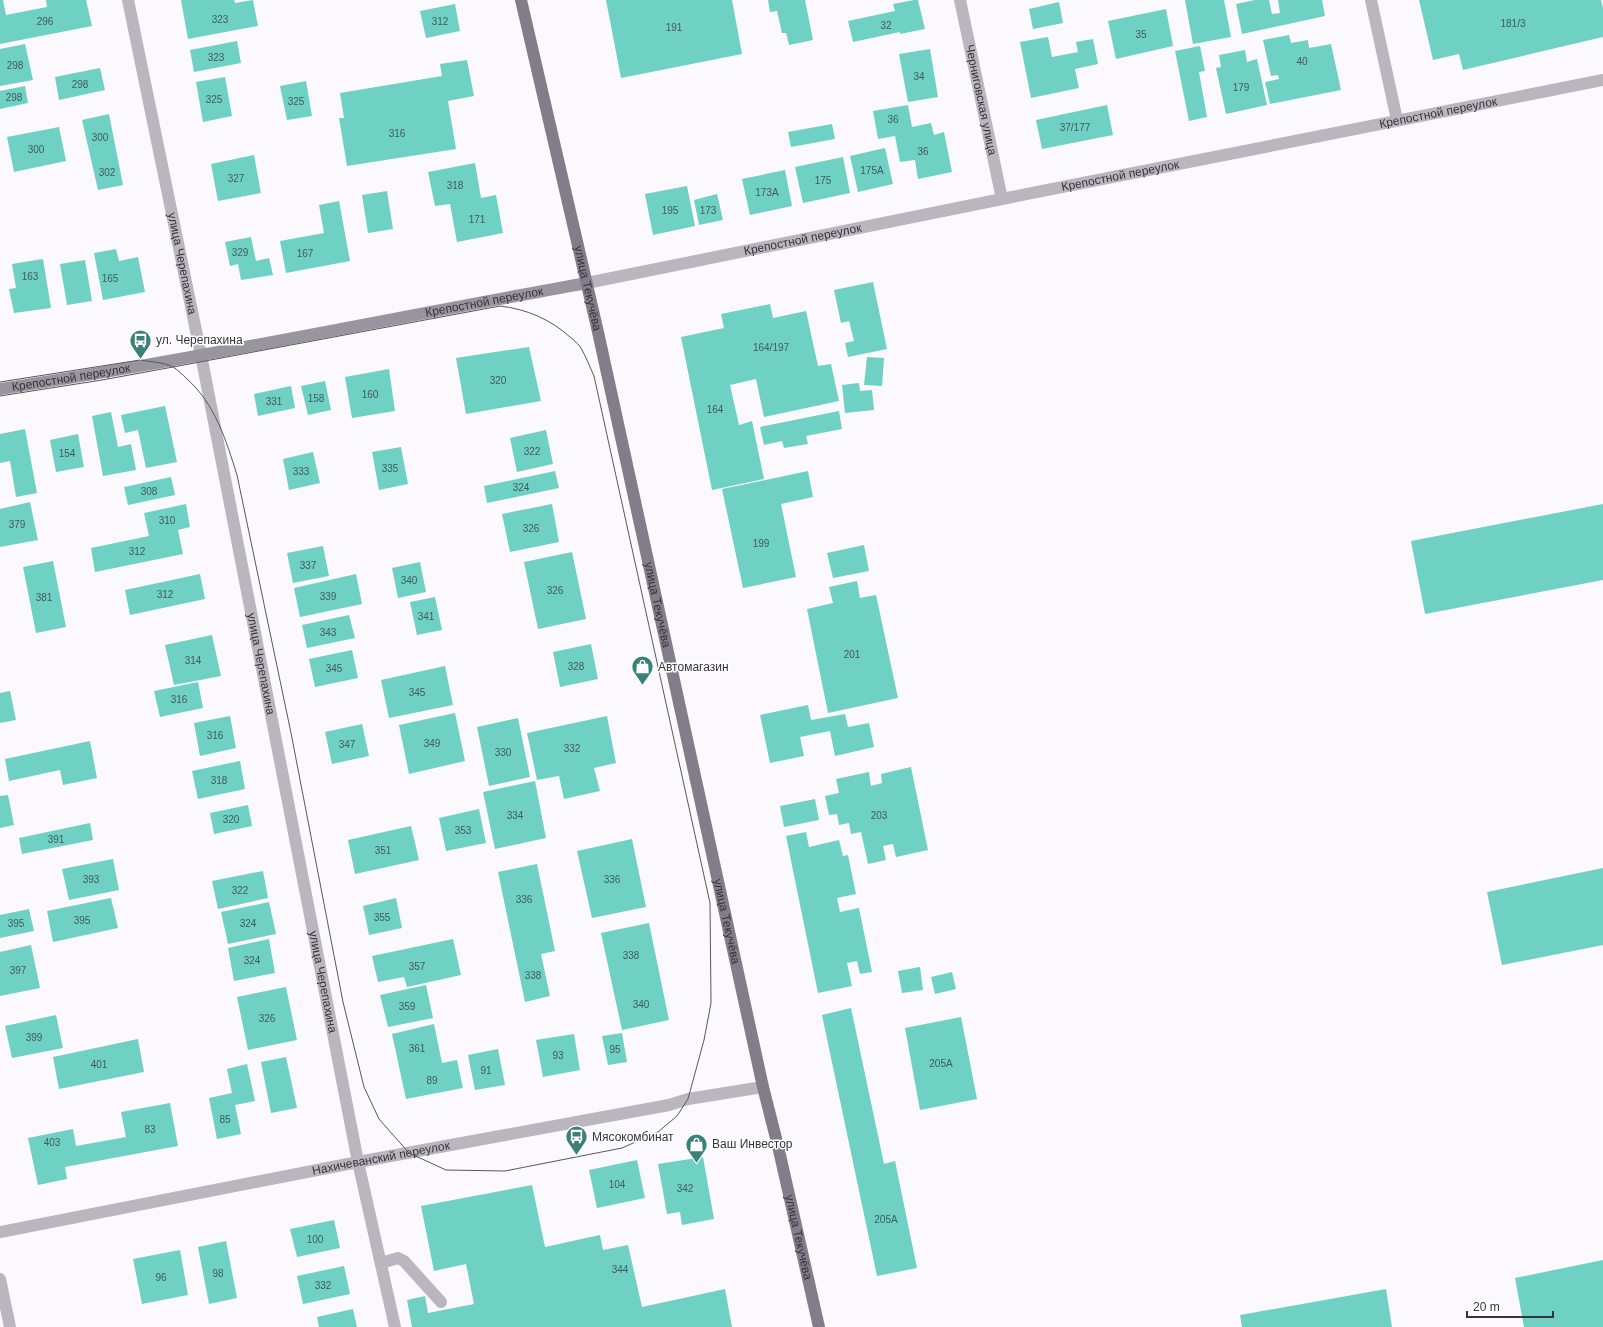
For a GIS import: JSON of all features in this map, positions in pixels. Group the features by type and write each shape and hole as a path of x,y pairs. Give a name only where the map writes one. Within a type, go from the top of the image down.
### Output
{"main road":[{"name":"улица Текучёва","path":"521,0 587,283 763,1087 778,1146 819,1327"}],"street":[{"name":"улица Черепахина","path":"128,0 201,355 358,1162 395,1327"},
{"name":"Черниговская улица","path":"960,0 1002,199"},
{"path":"1372,0 1397,120"},
{"name":"Крепостной переулок","path":"0,389 100,374 452,307 587,283 1603,80"},
{"name":"Нахичеванский переулок","path":"0,1232 358,1162 661,1106 688,1099 763,1087"},
{"path":"381,1262 398,1258 404,1261 441,1302"},
{"path":"0,1279 10,1327"}],"building":[{"path":"0,0 3,0 6,15 47,7 46,0 86,0 92,26 0,44"},
{"path":"181,0 234,0 235,3 253,0 258,26 188,39"},
{"path":"606,0 732,0 742,54 621,78"},
{"path":"768,0 805,0 813,40 789,45 786,33 782,33 777,11 770,12"},
{"path":"918,0 925,29 900,34 900,32 853,42 848,21 895,11 893,4"},
{"path":"1185,0 1224,0 1231,37 1193,44"},
{"path":"1255,0 1269,0 1272,14 1280,13 1278,0 1322,0 1325,16 1242,34 1236,4"},
{"path":"1419,0 1601,0 1603,8 1603,37 1463,70 1459,54 1433,60"},
{"path":"1059,2 1063,23 1033,29 1029,9"},
{"path":"455,4 460,31 426,38 420,11"},
{"path":"1166,9 1173,46 1116,59 1108,21"},
{"path":"1289,35 1291,43 1308,40 1309,48 1331,44 1341,90 1270,104 1265,82 1279,79 1278,75 1271,76 1263,40"},
{"path":"1048,37 1052,57 1078,52 1076,42 1093,39 1098,64 1075,69 1079,88 1031,98 1020,42"},
{"path":"237,41 241,63 194,72 190,50"},
{"path":"25,44 33,80 0,86 0,49"},
{"path":"1200,46 1205,71 1199,72 1207,117 1189,121 1175,51"},
{"path":"930,49 938,97 908,102 899,54"},
{"path":"1245,50 1247,62 1257,59 1267,105 1226,114 1216,68 1221,67 1219,55"},
{"path":"467,60 474,96 448,101 456,149 347,166 339,118 344,118 340,93 442,76 440,64"},
{"path":"100,68 105,90 59,100 55,77"},
{"path":"225,77 232,116 203,122 196,82"},
{"path":"306,81 312,116 287,120 280,86"},
{"path":"25,86 28,103 0,109 0,91"},
{"path":"908,105 912,127 931,123 934,135 944,132 952,172 918,179 915,160 900,162 895,136 878,139 873,111"},
{"path":"1107,105 1113,135 1042,149 1036,120"},
{"path":"109,114 123,185 98,190 82,120"},
{"path":"832,124 835,139 791,147 788,132"},
{"path":"59,127 66,161 14,172 7,137"},
{"path":"885,148 893,184 858,192 850,156"},
{"path":"254,155 261,193 218,201 211,164"},
{"path":"843,157 850,193 803,203 795,167"},
{"path":"475,163 481,198 496,195 503,233 457,242 450,204 435,206 428,172"},
{"path":"785,170 792,206 750,215 742,179"},
{"path":"687,186 695,226 653,235 645,194"},
{"path":"387,191 393,229 368,233 362,195"},
{"path":"717,194 723,220 699,225 694,200"},
{"path":"339,201 350,261 286,273 280,241 324,233 319,205"},
{"path":"251,237 256,261 269,258 273,275 241,280 238,264 230,266 225,242"},
{"path":"116,249 119,261 138,257 145,292 103,300 94,253"},
{"path":"43,259 51,308 14,313 9,289 16,288 12,264"},
{"path":"85,260 92,301 67,305 60,264"},
{"path":"873,282 887,349 848,357 845,343 854,341 849,321 841,323 834,290"},
{"path":"770,304 773,318 806,311 818,366 831,364 839,401 764,417 756,379 730,385 739,425 752,421 764,479 712,490 681,337 724,328 721,314"},
{"path":"529,347 541,401 466,414 456,358"},
{"path":"867,357 884,358 882,386 864,385"},
{"path":"389,369 395,411 352,418 345,377"},
{"path":"325,381 331,410 308,415 301,386"},
{"path":"859,383 860,391 872,390 874,410 845,413 842,385"},
{"path":"291,386 295,408 258,416 254,394"},
{"path":"165,406 177,462 146,468 138,430 125,433 121,415"},
{"path":"839,411 842,429 806,436 808,444 784,448 782,441 764,445 760,427"},
{"path":"111,412 118,447 131,444 136,470 103,476 92,416"},
{"path":"25,429 37,493 16,497 10,461 0,463 0,434"},
{"path":"546,430 553,464 517,472 510,438"},
{"path":"78,434 84,467 56,472 50,440"},
{"path":"401,447 408,484 379,490 372,452"},
{"path":"313,452 320,483 289,490 283,459"},
{"path":"555,471 559,488 487,503 484,486"},
{"path":"808,471 813,497 781,504 796,577 743,588 722,489"},
{"path":"171,477 175,495 128,505 124,487"},
{"path":"30,502 38,540 0,547 0,509"},
{"path":"186,504 190,527 178,530 183,554 95,572 91,548 149,536 144,513"},
{"path":"552,504 559,542 510,552 502,514"},
{"path":"1603,504 1603,580 1425,614 1411,541"},
{"path":"864,545 869,571 833,578 827,553"},
{"path":"323,546 329,576 293,583 287,553"},
{"path":"572,552 586,619 538,629 524,562"},
{"path":"53,561 66,627 36,633 23,567"},
{"path":"420,562 426,592 398,598 392,568"},
{"path":"200,574 205,599 130,615 125,590"},
{"path":"356,574 362,604 300,617 294,588"},
{"path":"857,581 860,598 876,595 898,698 828,713 807,609 833,603 829,587"},
{"path":"435,597 442,630 417,635 410,602"},
{"path":"349,615 355,638 307,648 302,625"},
{"path":"212,635 221,676 174,685 165,645"},
{"path":"591,644 598,679 560,687 553,652"},
{"path":"352,650 358,678 315,687 309,659"},
{"path":"445,666 453,705 389,718 381,680"},
{"path":"198,682 203,708 160,717 154,691"},
{"path":"10,691 16,720 0,723 0,693"},
{"path":"808,705 811,720 845,714 848,727 869,723 874,747 835,756 830,731 800,737 804,756 770,763 760,715"},
{"path":"455,713 465,761 409,774 399,725"},
{"path":"230,716 236,748 200,756 194,723"},
{"path":"607,716 616,763 594,768 600,791 564,799 559,776 537,780 527,733"},
{"path":"518,718 530,777 489,786 477,727"},
{"path":"362,724 369,756 332,764 325,732"},
{"path":"90,741 97,778 63,785 60,770 9,781 5,759"},
{"path":"240,761 245,789 198,799 192,771"},
{"path":"911,767 928,850 896,857 893,844 883,846 886,860 868,864 861,832 851,834 849,823 839,825 837,814 829,815 825,796 839,793 836,779 869,772 871,786 882,783 881,774"},
{"path":"535,781 546,838 495,849 483,792"},
{"path":"8,795 14,825 0,828 0,796"},
{"path":"815,799 819,820 784,827 780,806"},
{"path":"248,805 252,826 214,834 210,813"},
{"path":"479,809 486,843 446,851 439,818"},
{"path":"90,823 93,840 22,854 19,838"},
{"path":"411,826 419,860 355,874 348,840"},
{"path":"806,832 809,847 839,840 843,856 848,855 856,894 837,898 840,912 859,908 872,972 860,974 857,961 847,963 852,986 818,993 786,836"},
{"path":"632,839 646,907 592,918 577,851"},
{"path":"113,859 119,890 69,900 62,869"},
{"path":"537,864 555,951 541,954 550,996 525,1002 498,872"},
{"path":"1603,868 1603,945 1502,965 1487,892"},
{"path":"263,871 268,898 218,909 212,881"},
{"path":"111,898 118,928 53,942 47,911"},
{"path":"396,898 402,928 369,935 363,906"},
{"path":"269,902 276,934 228,944 221,912"},
{"path":"29,909 34,931 0,938 0,915"},
{"path":"649,923 669,1020 622,1030 601,933"},
{"path":"269,939 275,973 234,981 228,948"},
{"path":"453,939 461,975 407,987 404,977 378,982 372,956"},
{"path":"31,945 40,988 0,996 0,952"},
{"path":"920,967 923,990 902,993 898,971"},
{"path":"952,972 956,989 935,994 931,977"},
{"path":"426,985 433,1018 388,1027 380,995"},
{"path":"286,987 297,1040 248,1050 237,997"},
{"path":"851,1008 884,1164 895,1161 917,1268 877,1276 822,1015"},
{"path":"56,1015 63,1048 12,1058 5,1026"},
{"path":"961,1017 977,1099 920,1110 905,1028"},
{"path":"434,1024 442,1063 457,1060 463,1088 406,1099 392,1034"},
{"path":"622,1033 627,1062 608,1065 602,1036"},
{"path":"574,1034 580,1070 543,1077 536,1040"},
{"path":"138,1039 144,1072 59,1089 53,1057"},
{"path":"498,1049 505,1085 475,1090 468,1055"},
{"path":"286,1057 297,1108 271,1113 261,1062"},
{"path":"247,1064 255,1101 235,1105 241,1134 217,1139 209,1098 232,1093 227,1069"},
{"path":"170,1103 178,1146 65,1167 67,1179 38,1185 28,1138 73,1129 76,1146 126,1137 121,1112"},
{"path":"703,1157 714,1219 682,1225 680,1212 667,1214 658,1164"},
{"path":"637,1160 645,1198 597,1208 589,1170"},
{"path":"532,1185 545,1247 600,1235 603,1250 628,1245 642,1307 725,1289 732,1327 412,1327 407,1300 425,1296 428,1313 474,1304 466,1264 434,1271 421,1206"},
{"path":"334,1220 340,1248 297,1257 290,1229"},
{"path":"226,1241 237,1298 209,1304 198,1247"},
{"path":"180,1250 188,1295 142,1304 133,1259"},
{"path":"1603,1260 1603,1327 1524,1327 1515,1278"},
{"path":"344,1266 350,1294 303,1304 297,1276"},
{"path":"1386,1289 1392,1327 1242,1327 1240,1315"},
{"path":"353,1309 357,1327 319,1327 317,1317"}],"tram line":[{"path":"0,382 140,360 157,362 169,365 173,367 175,368 182,374 197,389 212,411 224,436 237,475 291,733 343,1002 364,1087 379,1119 409,1153 446,1170 505,1171 622,1148 658,1132 677,1116 688,1099 704,1040 711,1003 710,903 594,376 583,351 573,339 546,320 528,312 500,306 173,367 102,380 0,396"}],"place":[{"name":"ул. Черепахина","path":"140,360"},
{"name":"Автомагазин","path":"642,686"},
{"name":"Мясокомбинат","path":"577,1156"},
{"name":"Ваш Инвестор","path":"697,1164"}]}
